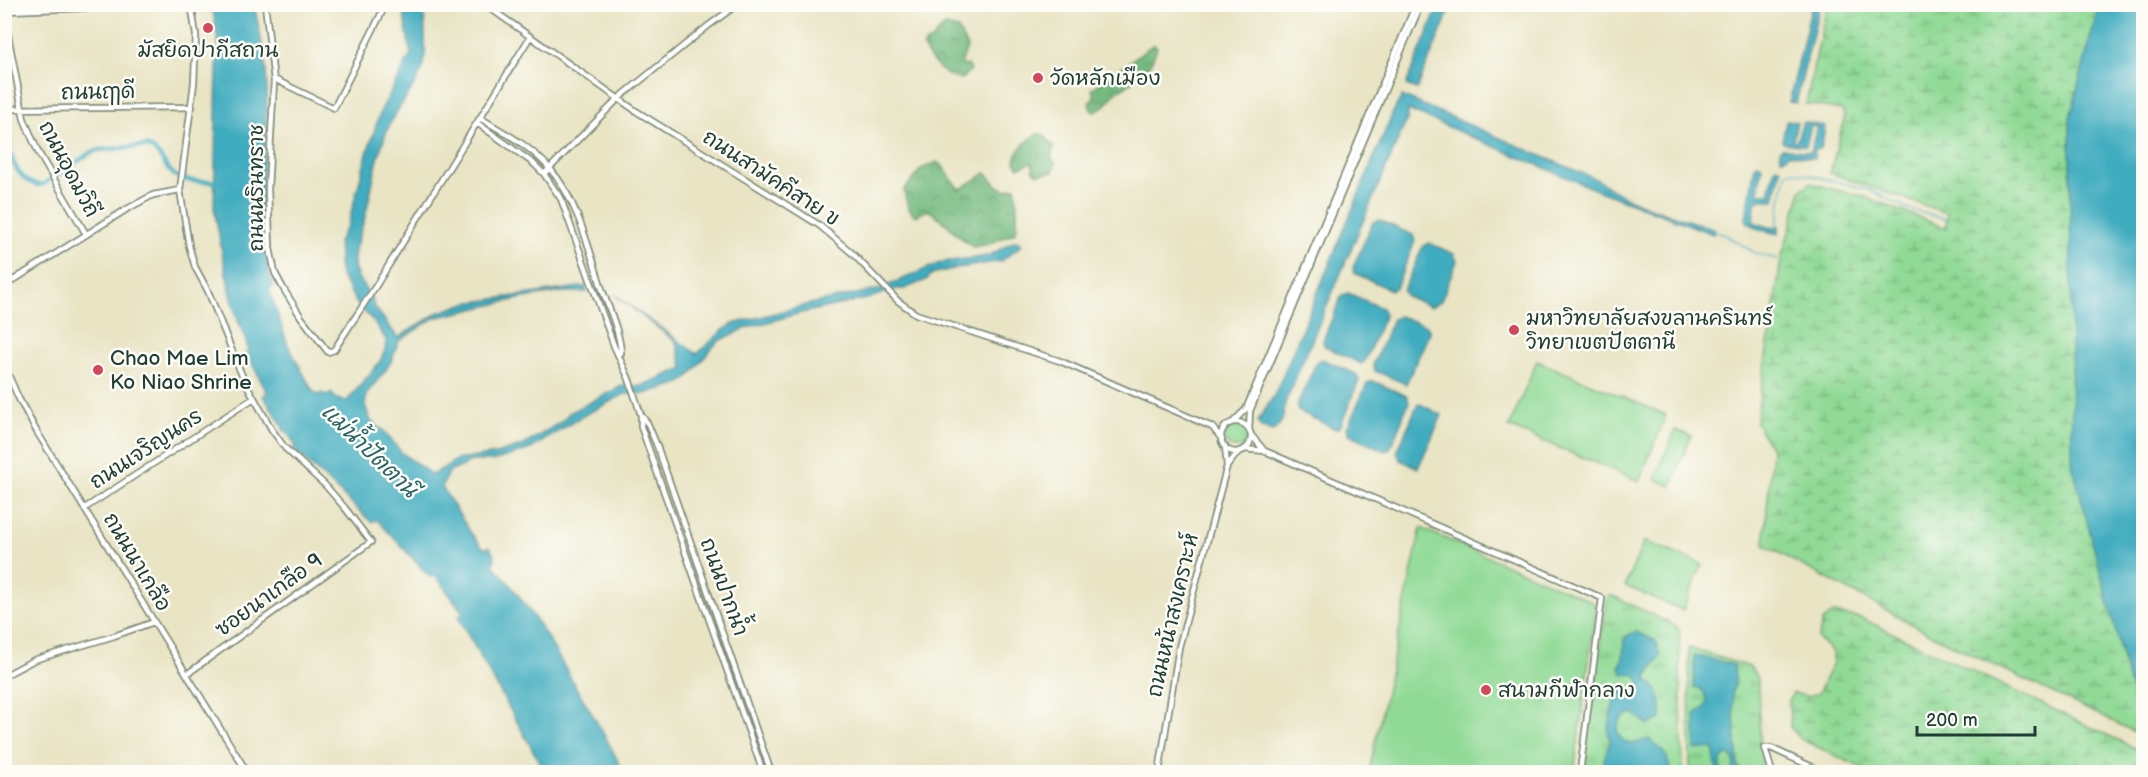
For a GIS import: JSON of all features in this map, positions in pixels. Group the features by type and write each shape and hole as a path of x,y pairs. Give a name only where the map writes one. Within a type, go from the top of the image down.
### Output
{"street":[{"name":"ถนนนรินทราช","path":"265,4 274,79 268,219 272,262 281,285 326,351 334,350 477,123"},
{"path":"274,79 334,108 386,4"},
{"name":"ถนนสามัคคีสาย ข","path":"484,4 685,142 815,222 852,253 906,307 922,316 1060,361 1212,427 1222,439"},
{"path":"544,174 619,98 738,4"},
{"path":"1416,4 1246,409 1223,430 1222,439 1225,446 1231,450 1265,451 1602,598 1580,772"},
{"path":"1265,451 1251,435 1250,411 1421,4"},
{"path":"4,12 192,5 196,35 192,107 180,190 189,246 195,267 208,291 232,353 254,398"},
{"name":"ถนนอุดมวิถี","path":"4,12 21,109 38,152 86,234"},
{"path":"477,123 530,37"},
{"name":"ถนนฤๅดี","path":"5,109 192,107"},
{"name":"ถนนปากน้ำ","path":"480,118 528,149 550,169 568,195 621,344 621,356"},
{"name":"ถนนปากน้ำ","path":"477,123 533,163 544,174 561,199 614,346 621,356 638,403 641,427 763,772"},
{"path":"4,286 153,195 180,190"},
{"name":"ถนนนาเกลือ","path":"4,364 25,410 247,772"},
{"name":"ถนนเจริญนคร","path":"85,508 254,398"},
{"name":"ซอยนาเกลือ 9","path":"187,674 371,542 325,485 285,448 254,398"},
{"name":"ถนนปากน้ำ","path":"641,415 648,424 657,446 771,772"},
{"path":"1212,427 1242,423 1249,429"},
{"path":"1242,450 1250,443 1251,435"},
{"name":"ถนนหน้าสงเคราะห์","path":"1159,772 1179,647 1227,466 1225,446"},
{"name":"ถนนหน้าสงเคราะห์","path":"1227,466 1242,450"},
{"path":"686,555 693,551"},
{"path":"4,676 34,660 154,622"},
{"path":"741,710 749,708"},
{"path":"1772,772 1765,748 1771,748 1823,772"}],"green space":[{"path":"1827,5 2099,5 2070,118 2072,463 2143,736 1944,641 1764,545 1772,451 1756,422 1781,260 1801,190 1810,183 1862,196 1946,228 1947,213 1830,173 1845,116 1842,110 1806,104"},
{"path":"945,26 958,29 967,47 961,64 968,65 971,70 961,79 944,73 923,47 926,42 934,39"},
{"path":"1154,44 1157,47 1151,64 1131,83 1116,92 1103,108 1095,112 1091,110 1089,103 1095,97 1092,89"},
{"path":"1037,134 1044,135 1054,147 1051,158 1055,163 1053,172 1037,174 1032,162 1019,167 1015,162 1020,149"},
{"path":"937,162 961,189 986,173 1005,190 1015,187 1016,232 989,244 973,247 928,210 916,216 913,214 907,204 904,190 921,169"},
{"path":"1537,361 1666,415 1639,481 1509,427"},
{"path":"1236,426 1244,429 1247,437 1244,445 1236,448 1228,445 1225,437 1228,429"},
{"path":"1675,430 1691,436 1671,486 1655,479"},
{"name":"สนามกีฬากลาง","path":"1421,528 1593,602 1596,608 1574,772 1369,772"},
{"path":"1644,541 1702,564 1683,610 1625,586"},
{"path":"1608,596 1613,596 1676,626 1679,630 1683,772 1583,772"},
{"path":"1833,613 1861,618 2143,752 2143,772 1870,772 1800,739 1790,727 1789,700 1793,693 1808,697 1818,693 1833,663 1833,653 1818,638 1823,621"},
{"path":"1689,648 1750,667 1758,678 1760,741 1767,772 1690,772"}],"water":[{"name":"แม่น้ำปัตตานี","path":"212,5 254,5 264,55 267,86 261,212 262,237 274,286 269,289 288,345 313,391 327,396 331,393 337,399 347,401 379,363 385,350 386,340 374,322 357,304 340,274 338,242 348,224 381,110 411,54 404,5 424,5 425,58 418,79 387,131 355,249 356,274 374,306 398,338 437,313 466,303 586,286 587,292 562,292 518,299 434,318 398,342 386,370 367,393 365,405 371,421 384,431 401,452 432,475 456,460 496,454 524,445 562,421 569,413 622,386 641,386 683,368 676,342 615,295 697,354 733,324 880,289 942,262 989,256 1014,241 1022,245 1001,261 932,274 926,280 904,289 896,289 867,299 746,328 717,342 688,378 681,383 644,394 625,394 579,418 531,449 493,461 473,461 449,472 442,487 483,548 490,547 495,558 493,565 517,593 548,639 623,772 545,772 458,617 463,613 436,576 430,577 377,520 371,522 293,449 296,446 286,431 283,431 282,425 263,396 267,393 246,352 249,350 236,315 214,208 217,62 220,55"},
{"path":"1439,5 1452,5 1417,89 1406,85"},
{"path":"1812,5 1820,5 1796,103 1789,102"},
{"path":"2099,5 2143,5 2143,736 2072,463 2070,118"},
{"path":"1402,96 1598,180 1623,196 1715,229 1713,234 1594,189 1408,110 1408,117 1285,403 1281,423 1272,431 1262,428 1258,423 1259,419 1275,394 1393,112"},
{"path":"1788,120 1797,122 1793,140 1796,142 1803,122 1825,126 1822,146 1820,149 1815,149 1814,158 1789,154 1781,158 1782,148 1811,152 1816,129 1815,126 1811,126 1806,146 1783,143"},
{"path":"1759,164 1762,167 1758,192 1760,194 1769,194 1775,168 1781,169 1774,200 1756,200 1753,219 1754,222 1771,228 1779,226 1779,234 1760,230 1747,222 1755,165"},
{"path":"1379,220 1413,235 1415,241 1396,288 1391,290 1354,273 1353,267 1373,222"},
{"path":"1429,243 1454,254 1457,261 1441,301 1431,307 1406,296 1403,290 1423,246"},
{"path":"1348,293 1382,308 1385,314 1365,361 1361,364 1324,346 1323,340 1342,295"},
{"path":"1399,316 1427,326 1430,332 1406,384 1375,371 1373,364 1393,319"},
{"path":"1322,359 1356,374 1359,380 1340,427 1335,429 1298,411 1297,405 1317,361"},
{"path":"1373,381 1407,396 1409,402 1390,449 1385,451 1349,434 1347,428 1367,383"},
{"path":"1418,403 1442,415 1418,468 1400,460 1397,452"},
{"path":"1636,632 1656,641 1661,654 1646,678 1656,689 1659,697 1661,719 1648,725 1633,713 1622,719 1617,731 1624,742 1632,744 1649,739 1663,752 1670,769 1667,772 1640,772 1630,767 1620,772 1604,772 1604,759 1610,742 1608,732 1616,696 1620,691 1637,689 1640,685 1637,677 1633,674 1624,675 1619,667 1623,660 1625,639"},
{"path":"1694,655 1734,665 1735,681 1732,691 1738,766 1742,772 1733,772 1734,760 1727,754 1721,760 1721,772 1717,772 1713,748 1695,750 1695,714 1705,708 1707,700 1703,691 1694,687"}],"waterway":[{"path":"4,94 10,153 19,173 34,184 45,183 90,153 99,150 146,146 156,152 176,176 192,181 220,182"},
{"path":"1777,226 1785,177 1787,173 1793,171 1870,190 1911,210 1947,219"},
{"path":"1714,231 1722,233 1755,253 1781,260"}],"place":[{"name":"มัสยิดปากีสถาน","path":"208,28"},
{"name":"วัดหลักเมือง","path":"1038,78"},
{"name":"มหาวิทยาลัยสงขลานครินทร์ วิทยาเขตปัตตานี","path":"1514,330"},
{"name":"Chao Mae Lim Ko Niao Shrine","path":"98,370"},
{"name":"สนามกีฬากลาง","path":"1486,690"}]}
